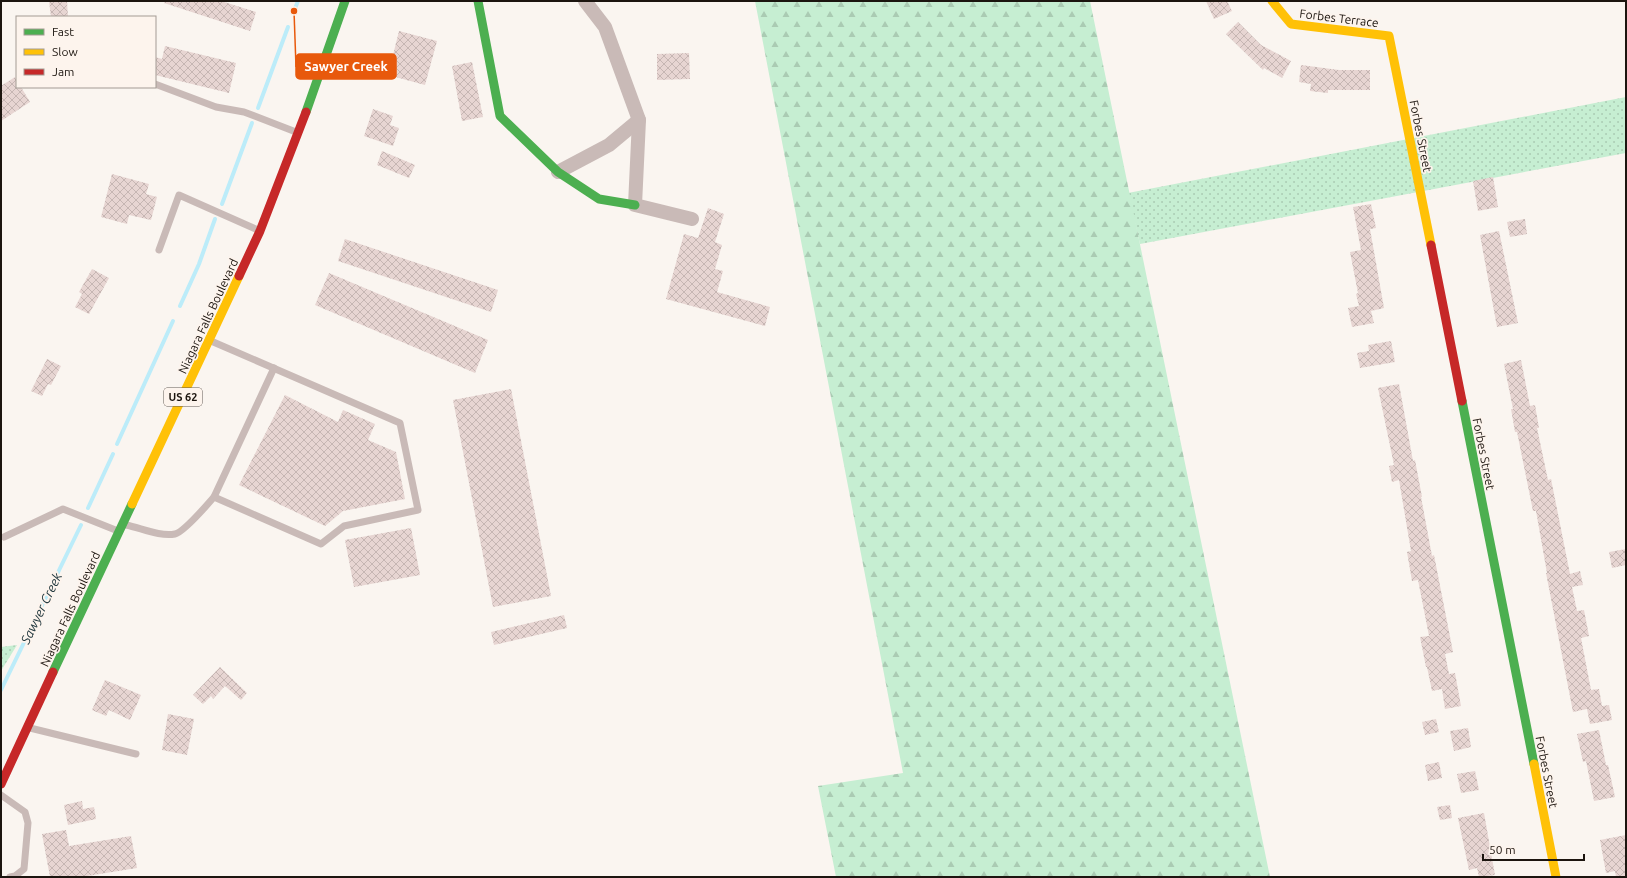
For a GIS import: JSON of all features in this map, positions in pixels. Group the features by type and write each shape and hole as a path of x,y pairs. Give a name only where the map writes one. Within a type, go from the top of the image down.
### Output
{"street":[{"name":"Niagara Falls Boulevard","path":"1,784 210,341 260,231 313,94 345,1"},
{"path":"478,1 500,116 558,172 599,199 635,205 692,219"},
{"path":"585,1 605,27 639,120 635,205"},
{"name":"Forbes Terrace","path":"1272,1 1291,24 1389,36"},
{"name":"Forbes Street","path":"1389,36 1556,877"},
{"path":"558,172 609,145 639,120"}],"lane":[{"path":"156,84 216,107 244,112 298,133"},
{"path":"159,250 179,195 260,231"},
{"path":"210,341 400,422 418,510 344,526 321,544 214,497"},
{"path":"4,537 63,509 122,528 164,534 177,534 197,516 214,497 274,368"},
{"path":"27,728 136,754"},
{"path":"1,795 26,812 28,823 24,868 15,876 10,877"}],"green space":[{"path":"755,1 1090,1 1270,877 836,877 818,786 903,773"},
{"path":"1626,97 1626,153 1140,244 1128,193"},
{"path":"17,645 1,671 1,647"}],"building":[{"path":"49,1 67,1 68,16 51,16"},
{"path":"165,1 221,1 256,12 250,31 164,3"},
{"path":"1206,1 1227,1 1232,11 1214,19"},
{"path":"1238,22 1261,45 1291,61 1282,78 1264,68 1263,70 1226,34"},
{"path":"399,31 437,41 425,85 388,75"},
{"path":"165,46 236,63 229,93 156,75 156,57 162,59"},
{"path":"689,53 690,79 657,80 657,54"},
{"path":"472,62 483,117 462,121 452,66"},
{"path":"1301,65 1339,70 1370,70 1370,90 1328,90 1328,93 1310,91 1311,84 1299,82"},
{"path":"15,77 16,88 22,88 30,102 1,121 1,86"},
{"path":"373,109 393,116 390,125 399,128 393,146 364,136"},
{"path":"382,151 415,165 409,178 377,165"},
{"path":"112,174 149,184 146,194 157,197 151,220 129,215 127,224 101,217"},
{"path":"1493,177 1498,207 1478,211 1473,181"},
{"path":"1371,204 1376,228 1370,229 1384,308 1371,311 1374,323 1352,327 1348,308 1359,306 1350,252 1361,250 1353,207"},
{"path":"708,208 724,214 715,242 722,245 715,269 723,271 717,292 770,307 765,326 666,299 684,234 698,238"},
{"path":"1525,219 1527,234 1510,237 1507,222"},
{"path":"1499,231 1518,323 1497,327 1480,235"},
{"path":"345,239 498,290 491,312 338,261"},
{"path":"92,269 109,278 89,314 75,307 82,294 79,292"},
{"path":"329,273 488,340 475,373 315,305"},
{"path":"1391,341 1395,362 1360,368 1357,353 1369,351 1368,345"},
{"path":"47,359 61,366 51,385 48,384 42,396 31,391"},
{"path":"1521,360 1530,406 1535,405 1539,428 1537,428 1548,480 1551,479 1570,574 1580,571 1583,585 1572,587 1577,611 1584,610 1589,636 1581,638 1591,690 1599,689 1602,706 1609,705 1612,720 1590,724 1587,709 1573,712 1546,573 1536,511 1533,511 1517,432 1515,432 1511,409 1513,409 1504,364"},
{"path":"1399,384 1413,461 1415,460 1432,556 1434,555 1453,652 1445,654 1449,674 1455,673 1461,706 1445,709 1442,689 1432,691 1426,667 1420,637 1429,636 1418,580 1412,581 1407,552 1411,551 1399,480 1392,482 1389,466 1394,465 1378,388"},
{"path":"511,389 551,596 493,607 453,400"},
{"path":"285,395 338,422 343,410 375,424 368,440 396,452 405,499 343,511 325,526 239,485"},
{"path":"411,528 420,575 354,587 345,540"},
{"path":"1626,549 1626,565 1612,568 1609,552"},
{"path":"564,615 567,628 494,645 491,632"},
{"path":"220,667 247,693 241,700 225,686 213,699 211,696 203,704 193,695"},
{"path":"105,680 141,695 130,720 109,710 106,716 92,710"},
{"path":"168,714 194,719 187,755 162,750"},
{"path":"1436,719 1439,732 1425,735 1422,722"},
{"path":"1468,728 1471,747 1454,751 1450,731"},
{"path":"1599,730 1606,765 1608,765 1615,797 1594,801 1586,761 1583,762 1577,734"},
{"path":"1439,762 1442,778 1428,781 1425,765"},
{"path":"1475,771 1479,790 1461,793 1457,774"},
{"path":"82,801 83,809 94,807 96,819 68,825 64,805"},
{"path":"1450,805 1452,818 1440,820 1437,807"},
{"path":"1484,813 1495,875 1479,877 1477,868 1469,870 1458,818"},
{"path":"66,830 69,846 131,836 137,868 81,877 50,877 42,834"},
{"path":"1626,835 1626,877 1616,877 1615,871 1606,873 1600,840"}],"waterway":[{"name":"Sawyer Creek","path":"294,11 298,1"},
{"name":"Sawyer Creek","path":"258,108 288,27"},
{"name":"Sawyer Creek","path":"222,204 252,123"},
{"name":"Sawyer Creek","path":"180,306 199,264 215,219"},
{"name":"Sawyer Creek","path":"117,444 173,321"},
{"name":"Sawyer Creek","path":"88,508 113,454"},
{"name":"Sawyer Creek","path":"1,690 81,525"}],"traffic: fast":[{"path":"306,112 345,1"},
{"path":"478,1 500,116 558,172 599,199 635,205"},
{"path":"1462,401 1534,764"},
{"path":"53,672 132,504"}],"traffic: slow":[{"path":"1272,1 1291,24 1389,36 1431,245"},
{"path":"132,504 239,276"},
{"path":"1534,764 1556,877"}],"traffic: jam":[{"path":"239,276 260,231 306,112"},
{"path":"1431,245 1462,401"},
{"path":"1,784 53,672"}],"place":[{"name":"Sawyer Creek","path":"294,11"}]}
